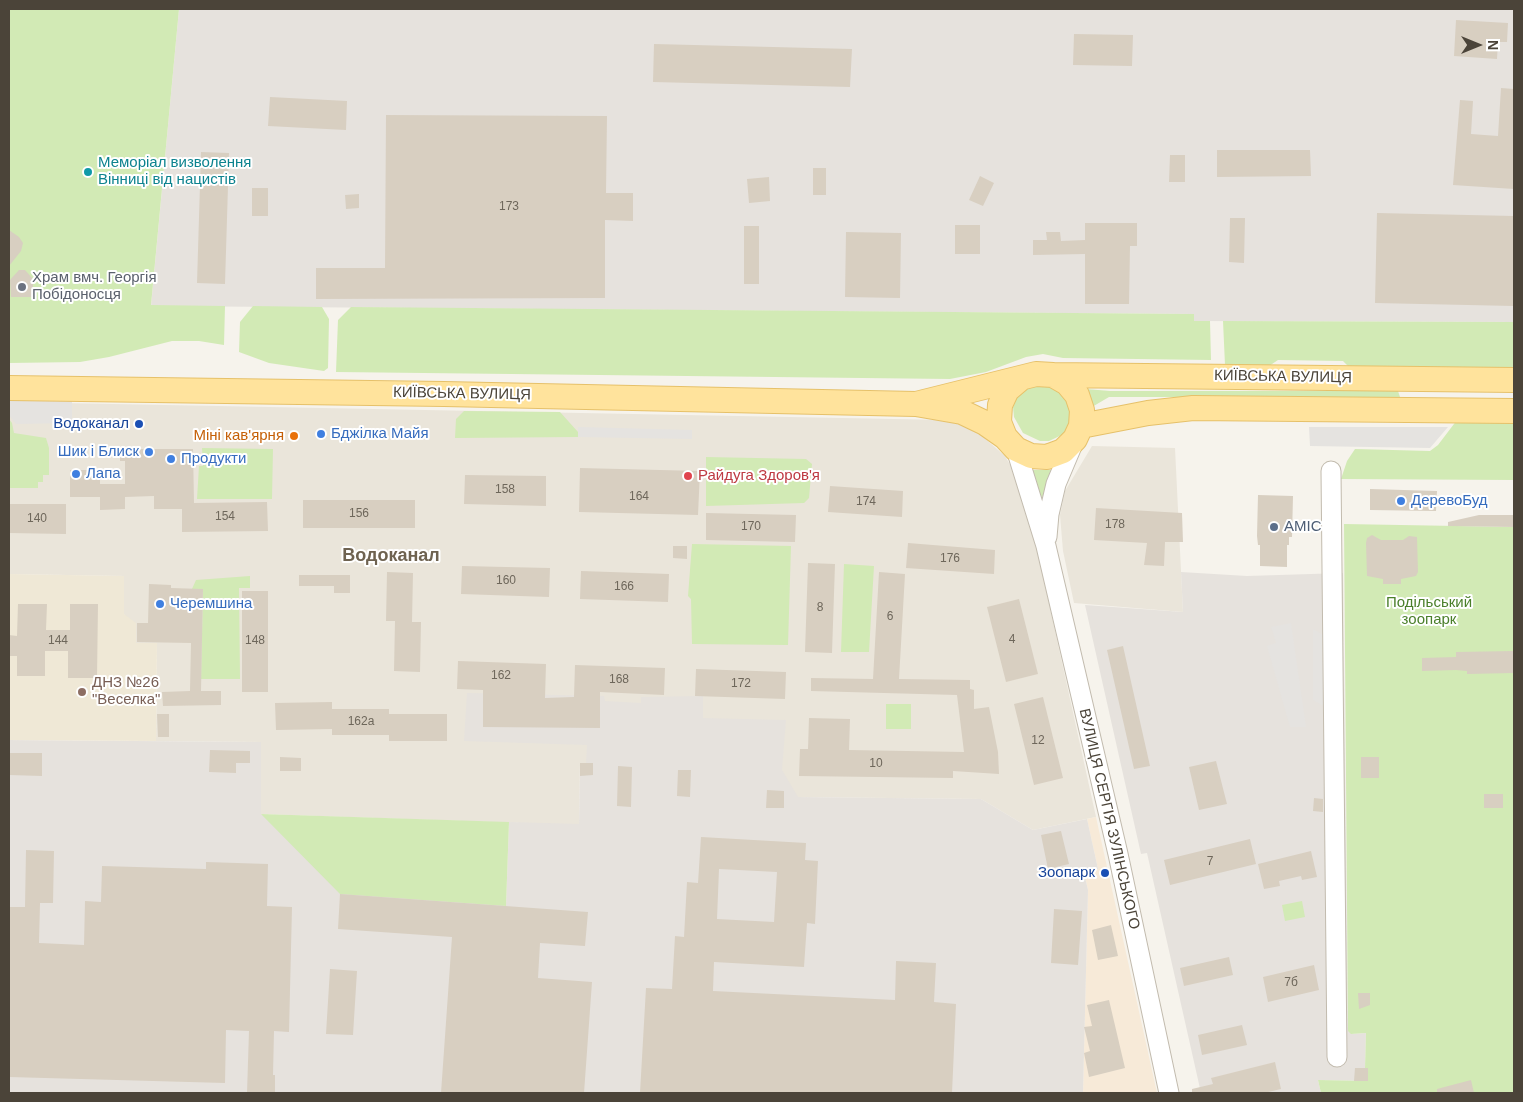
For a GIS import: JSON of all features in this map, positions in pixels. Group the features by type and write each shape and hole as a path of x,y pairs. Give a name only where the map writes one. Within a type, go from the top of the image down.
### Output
{"main road":[{"path":"1036,374 1053,375 1067,383 1077,395 1082,410 1078,433 1063,451 1047,457 1031,456 985,423 962,412 916,404 1036,374"},
{"name":"КИЇВСЬКА ВУЛИЦЯ","path":"1053,375 1514,380"},
{"path":"1011,443 1000,422 1000,405 1007,390 1020,379"},
{"path":"1412,379 1412,410"},
{"name":"КИЇВСЬКА ВУЛИЦЯ","path":"9,388 444,394 916,404"},
{"name":"КИЇВСЬКА ВУЛИЦЯ","path":"1078,433 1148,413 1193,408 1514,411"}],"street":[{"path":"1046,546 1049,514 1056,484 1078,433"},
{"path":"1011,443 1046,546"},
{"path":"1331,471 1337,1057"},
{"name":"ВУЛИЦЯ СЕРГІЯ ЗУЛІНСЬКОГО","path":"1046,546 1118,854 1169,1093"}],"shaded area":[{"path":"179,9 1514,9 1514,322 1194,321 1193,314 151,306"},
{"path":"9,394 72,396 72,423 16,424 9,415"},
{"path":"9,402 946,420 958,423 982,436 1005,456 1017,477 1039,558 1096,817 1033,830 981,799 798,797 580,764 579,825 261,814 261,742 156,741 157,644 136,643 124,614 124,576 9,574"},
{"path":"578,427 692,430 692,439 578,437"},
{"path":"1309,427 1448,427 1430,448 1310,446"},
{"path":"1092,446 1175,448 1183,612 1074,603 1063,551 1060,515 1065,491"},
{"path":"1181,572 1247,576 1343,573 1348,1030 1352,1034 1366,1033 1365,1068 1368,1068 1368,1081 1318,1080 1321,1093 1201,1093 1147,853 1141,854 1085,605 1183,612"},
{"name":"ДНЗ №26 \"Веселка\"","path":"9,574 124,576 124,614 136,623 136,643 157,643 156,741 9,740"},
{"path":"1291,623 1306,727 1290,727 1267,646 1276,643 1271,627"},
{"path":"1313,629 1325,636 1325,707 1313,700"},
{"path":"467,693 604,696 605,701 641,703 641,697 703,696 703,718 786,720 782,770 798,797 981,799 1033,830 1087,819 1098,869 1084,873 1088,890 1083,1093 9,1093 9,740 261,742 261,814 506,906 509,822 579,824 580,763 586,763 587,745 464,741"},
{"path":"1096,817 1157,1093 1083,1093 1088,890 1084,872 1098,869 1087,819"}],"green space":[{"path":"9,9 179,9 151,305 225,306 224,345 199,341 172,341 109,357 80,362 9,363"},
{"path":"253,306 322,307 329,319 328,368 324,371 269,363 239,352 240,322"},
{"path":"351,307 1194,314 1194,321 1210,321 1211,360 1063,358 1043,354 1026,357 986,372 950,379 336,372 338,320"},
{"path":"1223,321 1514,322 1514,369 1350,368 1343,361 1278,360 1269,366 1225,365"},
{"path":"1045,378 1076,408 1066,433 1049,441 1040,441 1023,433 1014,417 1013,407 1020,390"},
{"path":"1086,389 1110,391 1398,391 1400,397 1109,397 1092,407"},
{"path":"464,411 560,412 578,432 578,437 455,438 456,419"},
{"path":"9,419 14,433 46,438 49,448 49,475 43,475 43,482 38,482 38,488 9,488"},
{"path":"1457,420 1514,420 1514,480 1341,479 1347,461 1355,449 1430,451 1438,445"},
{"path":"202,448 273,449 272,499 197,499 199,466 203,466"},
{"path":"706,457 806,459 812,464 809,498 804,503 706,506"},
{"path":"1029,470 1052,470 1038,509"},
{"name":"Подільський зоопарк","path":"1344,524 1514,527 1514,1093 1321,1093 1318,1080 1368,1081 1368,1068 1365,1068 1366,1033 1351,1034 1348,1031"},
{"path":"692,544 791,546 788,645 692,644 691,599 688,596"},
{"path":"844,564 874,566 869,652 841,652"},
{"path":"250,576 250,588 239,588 240,679 201,679 203,589 192,589 196,580"},
{"path":"886,704 911,704 911,729 886,729"},
{"path":"261,814 509,822 506,906 340,894"},
{"path":"1302,901 1305,917 1285,921 1282,905"}],"building":[{"path":"1456,20 1508,23 1507,42 1498,42 1497,59 1454,56"},
{"path":"1074,34 1133,35 1132,66 1073,65"},
{"path":"654,44 852,49 850,87 653,82"},
{"path":"1501,88 1514,89 1514,189 1453,185 1460,100 1473,101 1471,134 1498,136"},
{"path":"270,97 347,101 346,130 268,126"},
{"path":"386,115 607,116 606,193 633,193 633,221 605,220 605,298 316,299 316,268 385,268"},
{"path":"1217,150 1310,150 1311,176 1217,177"},
{"path":"201,152 229,153 225,284 197,283"},
{"path":"1170,155 1185,155 1185,182 1169,182"},
{"path":"813,168 826,168 826,195 813,195"},
{"path":"980,176 994,183 983,206 969,200"},
{"path":"769,177 770,201 749,203 747,179"},
{"path":"252,188 268,188 268,216 252,216"},
{"path":"359,194 359,208 346,209 345,195"},
{"path":"1377,213 1514,216 1514,306 1375,303"},
{"path":"1230,218 1245,218 1244,263 1229,262"},
{"path":"1085,223 1137,223 1137,246 1130,246 1129,304 1085,304 1085,254 1033,255 1033,240 1047,240 1046,232 1060,232 1061,241 1085,240"},
{"path":"955,225 980,225 980,254 955,254"},
{"path":"744,226 759,226 759,284 744,284"},
{"path":"9,230 19,237 23,243 21,251 9,266"},
{"path":"846,232 901,233 900,298 845,297"},
{"name":"Храм вмч. Георгія Побідоносця","path":"19,270 25,270 33,279 33,297 11,297 10,280"},
{"path":"120,449 193,449 194,503 267,502 268,531 182,532 182,509 154,509 154,496 125,497 125,509 100,510 100,497 70,497 70,470 100,470 100,484 125,484 125,461 120,461"},
{"path":"580,468 700,471 698,515 579,512"},
{"path":"465,475 546,476 546,506 464,504"},
{"path":"830,486 903,491 902,517 828,512"},
{"path":"1370,489 1437,491 1436,511 1370,510"},
{"path":"1258,495 1293,496 1292,537 1289,537 1289,545 1287,545 1287,567 1260,566 1260,545 1258,545 1257,536"},
{"path":"303,500 415,500 415,528 303,528"},
{"path":"9,504 66,504 66,534 9,533"},
{"path":"1096,508 1182,513 1183,542 1165,542 1164,566 1144,565 1147,543 1094,540"},
{"path":"706,513 796,515 795,542 706,540"},
{"path":"1479,515 1514,515 1514,527 1448,526 1448,522"},
{"path":"1372,535 1381,540 1403,540 1409,536 1417,537 1418,572 1416,576 1401,579 1401,584 1383,584 1383,579 1367,576 1366,543 1367,538"},
{"path":"908,543 995,550 994,574 906,568"},
{"path":"673,546 687,546 687,559 673,558"},
{"path":"808,563 835,564 832,653 805,652"},
{"path":"462,566 550,568 549,597 461,594"},
{"path":"581,571 669,574 668,602 580,599"},
{"path":"387,572 413,573 412,622 421,622 420,672 394,671 395,621 386,621"},
{"path":"879,572 905,574 899,679 970,680 970,689 974,690 974,709 989,707 998,752 999,774 953,771 953,778 799,776 800,749 808,749 809,718 850,719 849,750 964,752 957,695 811,691 811,678 873,679"},
{"path":"299,575 350,575 350,593 334,593 334,586 299,586"},
{"path":"149,584 171,585 171,588 203,589 201,691 221,691 221,705 163,706 162,692 190,691 191,643 137,642 137,623 148,623"},
{"path":"242,591 268,591 268,692 242,692"},
{"path":"1019,599 1038,674 1006,682 987,607"},
{"path":"18,604 47,604 46,630 70,630 70,604 98,604 97,678 68,678 68,651 45,651 45,676 17,676 17,656 9,656 9,635 17,636"},
{"path":"1123,646 1150,766 1134,769 1107,650"},
{"path":"1514,651 1514,673 1467,674 1467,671 1456,670 1422,671 1422,658 1456,657 1456,652"},
{"path":"458,661 546,664 545,698 574,697 575,665 665,668 664,695 600,692 600,728 483,727 483,690 457,689"},
{"path":"696,669 786,672 785,699 695,696"},
{"path":"1043,697 1063,778 1034,785 1014,704"},
{"path":"332,702 332,709 389,709 389,714 447,714 447,741 389,741 389,735 332,735 332,729 276,730 275,703"},
{"path":"157,714 169,714 169,737 158,737"},
{"path":"210,750 250,751 250,763 236,763 236,773 209,772"},
{"path":"9,753 42,753 42,776 9,775"},
{"path":"280,757 301,758 301,771 280,771"},
{"path":"1361,757 1379,757 1379,778 1361,778"},
{"path":"1216,761 1227,804 1199,810 1189,767"},
{"path":"580,763 593,763 593,775 580,776"},
{"path":"618,766 632,767 631,807 617,806"},
{"path":"678,770 691,770 690,797 677,796"},
{"path":"767,790 784,791 784,808 766,808"},
{"path":"1484,794 1503,794 1503,808 1484,808"},
{"path":"1314,798 1323,799 1323,812 1313,811"},
{"path":"1061,831 1069,864 1048,869 1041,835"},
{"path":"701,837 806,843 805,860 818,861 815,924 807,923 804,967 714,962 713,991 895,1000 896,961 936,963 934,1002 956,1004 952,1093 640,1093 646,988 672,989 675,936 684,937 687,882 698,883","holes":["719,869 777,872 774,922 717,919"]},
{"path":"1250,839 1256,864 1170,885 1164,860"},
{"path":"26,850 54,851 53,903 40,903 39,943 84,945 85,901 101,902 102,866 206,869 206,862 268,864 267,906 292,907 289,1032 274,1031 273,1075 275,1075 275,1093 247,1093 249,1031 226,1030 225,1083 9,1077 9,907 25,907"},
{"path":"1311,851 1317,877 1302,880 1301,876 1279,881 1280,886 1264,889 1258,864"},
{"path":"340,894 588,912 585,946 540,943 538,978 592,982 584,1093 441,1093 452,937 338,929"},
{"path":"1054,909 1082,911 1078,965 1051,963"},
{"path":"1111,925 1118,956 1098,960 1092,930"},
{"path":"1229,957 1233,975 1184,986 1180,968"},
{"path":"1314,965 1319,990 1268,1002 1263,977"},
{"path":"330,969 357,971 353,1035 326,1034"},
{"path":"1358,993 1370,993 1370,1005 1359,1009"},
{"path":"1109,1000 1125,1068 1089,1077 1084,1053 1090,1051 1084,1027 1092,1026 1087,1005"},
{"path":"1242,1025 1247,1045 1202,1055 1198,1035"},
{"path":"1275,1062 1281,1089 1264,1093 1192,1093 1192,1089 1213,1084 1211,1078"},
{"path":"1355,1068 1368,1068 1368,1081 1354,1081"},
{"path":"1471,1080 1474,1093 1437,1093 1437,1089"}],"place":[{"name":"Меморіал визволення Вінниці від нацистів","path":"88,172"},
{"name":"Храм вмч. Георгія Побідоносця","path":"22,287"},
{"name":"Водоканал","path":"139,424"},
{"name":"Бджілка Майя","path":"321,434"},
{"name":"Міні кав'ярня","path":"294,436"},
{"name":"Шик і Блиск","path":"149,452"},
{"name":"Продукти","path":"171,459"},
{"name":"Лапа","path":"76,474"},
{"name":"Райдуга Здоров'я","path":"688,476"},
{"name":"ДеревоБуд","path":"1401,501"},
{"name":"АМІС","path":"1274,527"},
{"name":"Черемшина","path":"160,604"},
{"name":"ДНЗ №26 \"Веселка\"","path":"82,692"},
{"name":"Зоопарк","path":"1105,873"}],"district":[{"name":"Водоканал","path":"391,556"}]}
